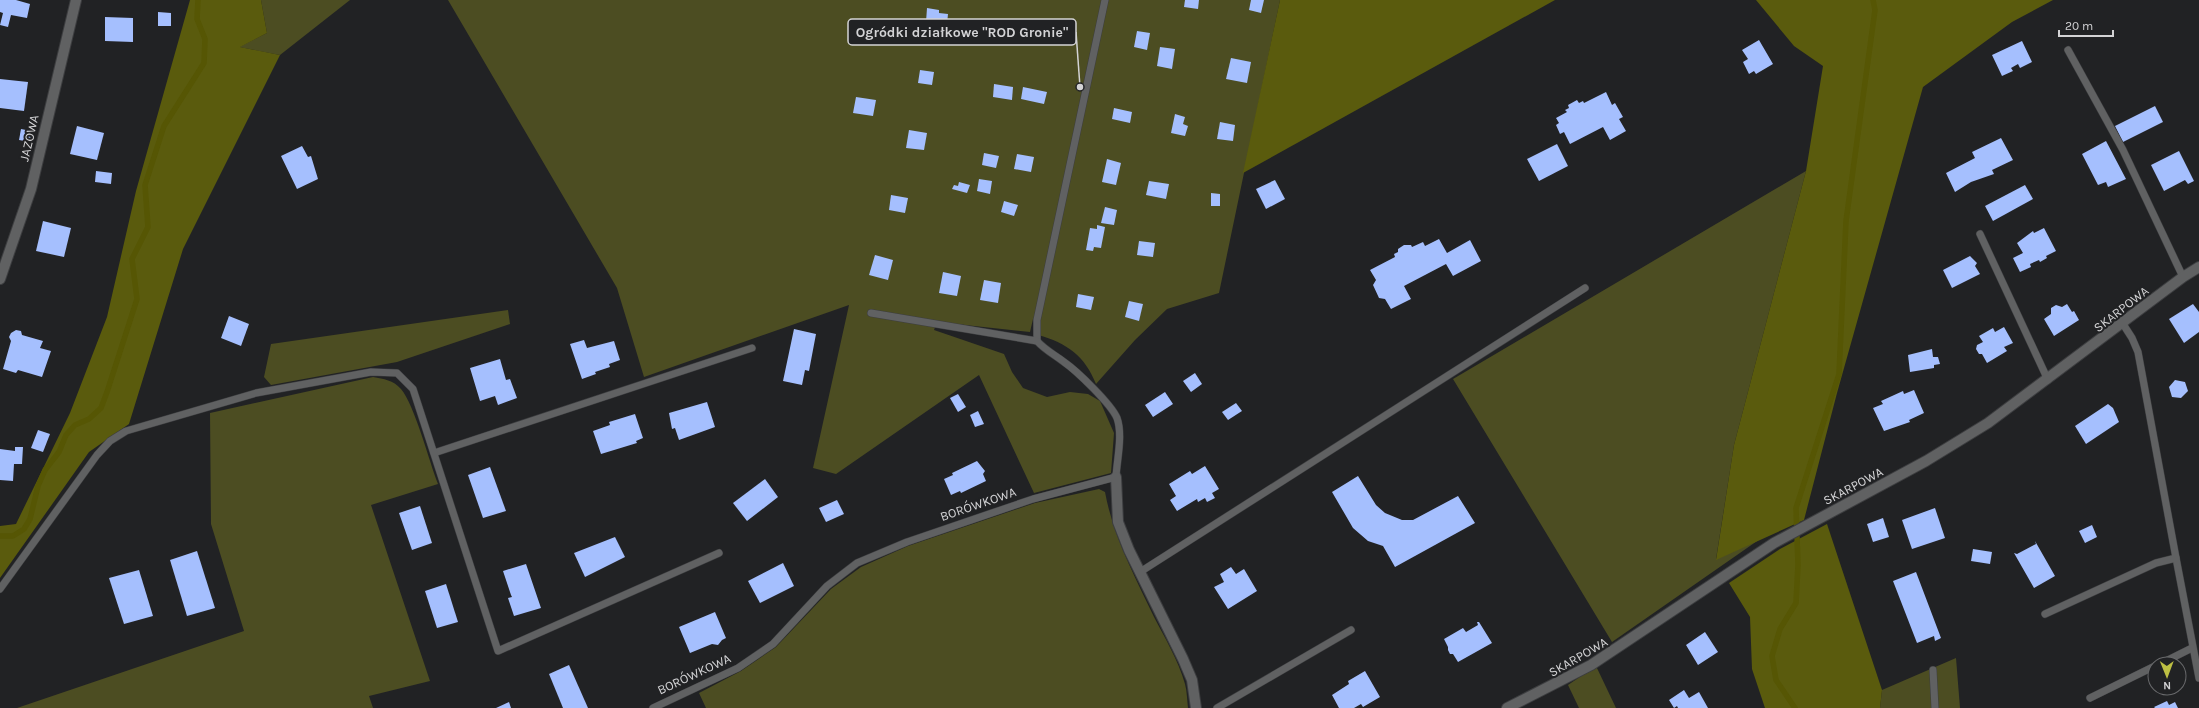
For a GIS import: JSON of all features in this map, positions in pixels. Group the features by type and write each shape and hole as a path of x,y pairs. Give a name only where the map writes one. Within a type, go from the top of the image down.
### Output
{"street":[{"name":"JAZOWA","path":"0,279 31,189 76,0"},
{"name":"SKARPOWA","path":"1507,708 1591,665 1768,548 1926,461 1988,423 2123,324 2183,277 2199,267"},
{"path":"1116,477 1118,522 1129,550 1184,660 1192,680 1196,708"}],"lane":[{"path":"1037,341 1037,320 1105,0"},
{"path":"2068,50 2123,150 2183,277"},
{"path":"1980,234 2048,380"},
{"path":"1140,572 1585,288"},
{"path":"870,313 1037,341 1044,349 1065,362 1111,409 1117,418 1119,431 1116,477"},
{"path":"2123,324 2132,338 2138,352 2192,648 2199,678"},
{"path":"434,453 752,348"},
{"path":"0,589 97,455 110,441 126,432 256,393 371,372 397,373 413,389 498,651 719,553"},
{"name":"BORÓWKOWA","path":"652,708 738,668 773,644 827,586 857,563 907,542 1033,499 1116,477"},
{"path":"2045,614 2156,563 2176,558"},
{"path":"1217,708 1351,630"},
{"path":"2176,656 2192,648"},
{"path":"1933,670 1936,708"},
{"path":"2090,698 2147,670"}],"shaded area":[{"path":"190,0 261,0 267,33 240,47 280,55 183,249 129,424 89,452 0,578 0,526 16,524 70,413 107,317 136,191"},
{"path":"261,0 350,0 280,55 239,47 267,33"},
{"path":"448,0 1280,0 1219,293 1167,309 1135,340 1096,384 1092,374 1074,352 1058,342 1038,335 1041,320 1033,319 1030,332 937,322 934,330 1004,354 1012,372 1023,388 1047,397 1070,392 1088,394 1100,401 1114,433 1111,473 1034,493 979,375 836,474 813,468 849,305 644,377 617,288"},
{"path":"1280,0 1555,0 1243,173"},
{"path":"1756,0 2053,0 2012,22 1923,87 1837,393 1804,520 1716,560 1734,445 1806,171 1823,66 1794,46"},
{"path":"1806,171 1734,445 1716,559 1760,539 1612,642 1453,379"},
{"path":"508,310 510,324 397,362 271,385 264,377 271,344"},
{"path":"373,377 388,380 395,384 401,389 406,397 416,420 438,484 371,505 430,681 369,696 373,708 17,708 244,631 211,524 210,413"},
{"path":"1099,489 1105,492 1113,524 1125,556 1179,666 1186,687 1188,708 706,708 699,693 741,671 776,647 831,589 861,567 908,546 1035,503"},
{"path":"1827,524 1882,690 1880,708 1765,708 1752,669 1750,617 1729,583 1780,549"},
{"path":"1956,658 1960,708 1880,708 1882,690"},
{"path":"1596,666 1616,708 1579,708 1568,685"}],"building":[{"path":"0,0 16,0 30,4 27,18 11,15 8,27 0,25 3,13 0,12"},
{"path":"1185,0 1199,0 1198,9 1184,7"},
{"path":"1251,0 1264,0 1261,13 1249,10"},
{"path":"927,8 939,10 939,13 948,14 947,24 926,22"},
{"path":"158,12 171,13 171,26 158,26"},
{"path":"105,17 133,18 133,42 105,41"},
{"path":"1044,27 1054,30 1050,45 1040,43"},
{"path":"1137,31 1150,33 1147,50 1134,47"},
{"path":"1759,40 1773,64 1756,74 1754,71 1749,74 1743,62 1748,59 1742,50"},
{"path":"2022,41 2032,62 2020,68 2018,64 2011,68 2013,71 2002,76 1992,55"},
{"path":"1160,47 1175,49 1172,69 1157,66"},
{"path":"1231,58 1251,62 1247,83 1226,79"},
{"path":"920,70 934,72 932,85 918,83"},
{"path":"0,79 28,82 24,111 0,108"},
{"path":"994,84 1013,87 1012,100 993,97"},
{"path":"1023,87 1047,92 1044,104 1021,99"},
{"path":"1606,92 1612,105 1615,103 1623,117 1619,119 1626,131 1610,140 1603,127 1570,144 1564,132 1560,134 1556,125 1559,123 1556,118 1567,112 1565,110 1569,108 1568,105 1577,100 1579,103 1583,101 1584,103"},
{"path":"856,97 876,100 873,116 853,113"},
{"path":"2155,106 2163,122 2123,142 2115,126"},
{"path":"1114,108 1132,112 1130,123 1112,119"},
{"path":"1175,114 1185,117 1183,124 1188,126 1185,136 1171,133"},
{"path":"1220,122 1235,125 1233,141 1217,139"},
{"path":"77,126 104,133 97,160 70,154"},
{"path":"21,129 31,131 30,142 19,140"},
{"path":"909,130 927,133 924,150 906,148"},
{"path":"2001,138 2013,160 1992,170 1994,174 1971,182 1955,192 1946,173 1975,158 1972,152"},
{"path":"2106,141 2126,179 2108,187 2106,182 2098,185 2082,154"},
{"path":"1557,144 1568,166 1539,181 1527,159"},
{"path":"302,146 308,157 311,156 318,179 297,189 281,156"},
{"path":"2179,151 2194,181 2188,184 2185,180 2164,191 2151,165"},
{"path":"984,153 999,156 996,168 982,165"},
{"path":"1017,154 1034,157 1031,172 1014,169"},
{"path":"1107,159 1121,163 1116,185 1102,182"},
{"path":"96,171 112,173 111,184 95,182"},
{"path":"979,179 992,181 990,194 977,191"},
{"path":"1275,180 1285,199 1266,209 1256,189"},
{"path":"1149,181 1169,184 1166,199 1146,195"},
{"path":"959,182 970,185 967,193 952,189 954,185 958,186"},
{"path":"2025,185 2033,199 1993,221 1985,206"},
{"path":"1211,193 1220,194 1220,206 1211,206"},
{"path":"891,195 908,198 905,213 889,210"},
{"path":"1004,201 1018,205 1014,216 1001,212"},
{"path":"1105,207 1117,210 1114,225 1101,223"},
{"path":"43,221 71,228 64,257 36,251"},
{"path":"1097,225 1105,227 1101,248 1094,247 1093,251 1086,250 1090,228 1097,229"},
{"path":"2044,228 2056,251 2046,256 2047,258 2040,262 2039,260 2030,264 2031,267 2020,272 2013,258 2023,253 2017,243 2033,231 2034,233"},
{"path":"1439,239 1447,253 1470,240 1481,261 1453,276 1446,264 1404,286 1411,299 1391,309 1385,299 1379,298 1373,285 1376,280 1370,270 1395,257 1394,254 1404,245 1411,245 1412,247 1423,242 1425,246"},
{"path":"1139,241 1155,243 1153,257 1137,255"},
{"path":"875,255 893,260 888,280 869,275"},
{"path":"1970,256 1977,263 1975,266 1980,274 1952,288 1943,270"},
{"path":"943,272 961,276 957,296 939,293"},
{"path":"984,280 1001,283 998,303 980,300"},
{"path":"1078,294 1094,297 1091,310 1076,307"},
{"path":"1129,301 1143,304 1139,321 1125,317"},
{"path":"2067,304 2072,312 2074,311 2079,320 2054,336 2044,319 2051,314 2051,308 2056,305 2062,307"},
{"path":"2193,304 2199,312 2199,332 2184,343 2169,319"},
{"path":"229,316 249,324 241,346 221,338"},
{"path":"2004,327 2013,343 2004,347 2007,351 1987,363 1982,354 1979,354 1976,349 1977,345 1983,342 1979,336 1993,328 1995,332"},
{"path":"794,329 816,334 809,371 805,370 802,385 783,381"},
{"path":"16,330 21,331 22,335 43,341 40,348 51,351 42,377 18,370 16,373 3,369 11,341 9,337 11,333"},
{"path":"584,340 587,348 614,341 620,360 609,364 610,367 595,372 596,374 582,379 570,344"},
{"path":"1932,349 1933,357 1938,357 1940,364 1934,365 1934,368 1910,372 1908,355"},
{"path":"500,359 506,380 510,379 517,398 498,405 495,396 480,401 470,368"},
{"path":"1195,373 1202,384 1191,392 1183,381"},
{"path":"2175,380 2185,382 2188,391 2181,398 2172,397 2169,387"},
{"path":"1914,390 1924,413 1909,420 1910,422 1884,431 1873,408 1883,404 1881,401 1903,391 1904,394"},
{"path":"1165,392 1173,404 1153,417 1145,405"},
{"path":"958,394 966,407 958,412 950,398"},
{"path":"707,402 715,427 679,440 675,428 672,429 669,413"},
{"path":"1236,403 1242,411 1228,420 1222,412"},
{"path":"2108,404 2113,408 2119,422 2086,444 2075,426"},
{"path":"978,411 984,424 975,427 970,415"},
{"path":"635,414 643,438 636,441 637,443 601,454 593,431 610,425 609,422"},
{"path":"38,430 50,434 43,452 31,448"},
{"path":"15,447 23,447 22,464 14,464 13,481 0,480 0,449 15,451"},
{"path":"977,461 985,471 983,474 986,481 961,493 960,491 951,495 944,479 953,475 952,473"},
{"path":"1205,466 1219,489 1212,493 1215,498 1207,502 1205,498 1198,502 1197,499 1177,511 1170,500 1176,496 1169,484 1190,471 1192,474"},
{"path":"490,467 506,511 483,518 468,475"},
{"path":"1358,476 1376,505 1385,513 1402,520 1413,520 1458,496 1475,523 1395,567 1383,546 1368,541 1353,528 1332,492"},
{"path":"765,479 778,497 747,521 733,503"},
{"path":"837,500 844,514 826,522 819,508"},
{"path":"420,506 432,543 412,550 399,513"},
{"path":"1935,508 1945,538 1912,549 1902,520"},
{"path":"1883,518 1889,537 1873,542 1867,524"},
{"path":"2092,525 2097,537 2085,543 2079,531"},
{"path":"615,537 625,557 585,577 574,553"},
{"path":"2035,541 2055,576 2034,588 2014,553 2017,554 2036,544"},
{"path":"1973,549 1992,552 1990,564 1971,561"},
{"path":"197,551 215,608 187,616 170,560"},
{"path":"783,563 794,586 760,603 748,581"},
{"path":"526,564 541,608 514,616 508,598 512,597 503,571"},
{"path":"1231,567 1236,574 1244,569 1257,591 1228,609 1214,587 1224,582 1220,574"},
{"path":"139,570 153,616 124,624 109,578"},
{"path":"1916,572 1941,638 1935,641 1934,636 1917,643 1893,581"},
{"path":"446,584 458,622 437,628 425,591"},
{"path":"715,612 726,638 718,645 712,644 690,653 679,627"},
{"path":"1477,622 1479,622 1492,643 1458,662 1453,654 1450,654 1444,639 1463,628 1466,632 1478,625"},
{"path":"1705,632 1718,652 1698,665 1686,645"},
{"path":"569,665 588,708 563,708 549,674"},
{"path":"1365,671 1380,697 1363,707 1361,704 1354,708 1339,708 1332,695 1349,684 1348,681"},
{"path":"1684,690 1689,698 1699,692 1708,708 1678,708 1677,706 1674,708 1669,700"},
{"path":"2167,701 2169,705 2175,702 2178,708 2154,707"},
{"path":"509,702 511,708 496,708"}],"waterway":[{"path":"0,536 13,536 24,529 30,519 38,486 45,470 59,452 66,435 75,425 89,419 101,408 107,392 137,299 132,259 148,227 145,185 164,126 204,63 205,39 197,19 198,0"},
{"path":"1795,708 1776,680 1772,656 1780,629 1796,603 1798,565 1796,508 1839,374 1846,221 1875,10 1873,0"}],"place":[{"name":"Ogródki działkowe \"ROD Gronie\"","path":"1080,87"}]}
